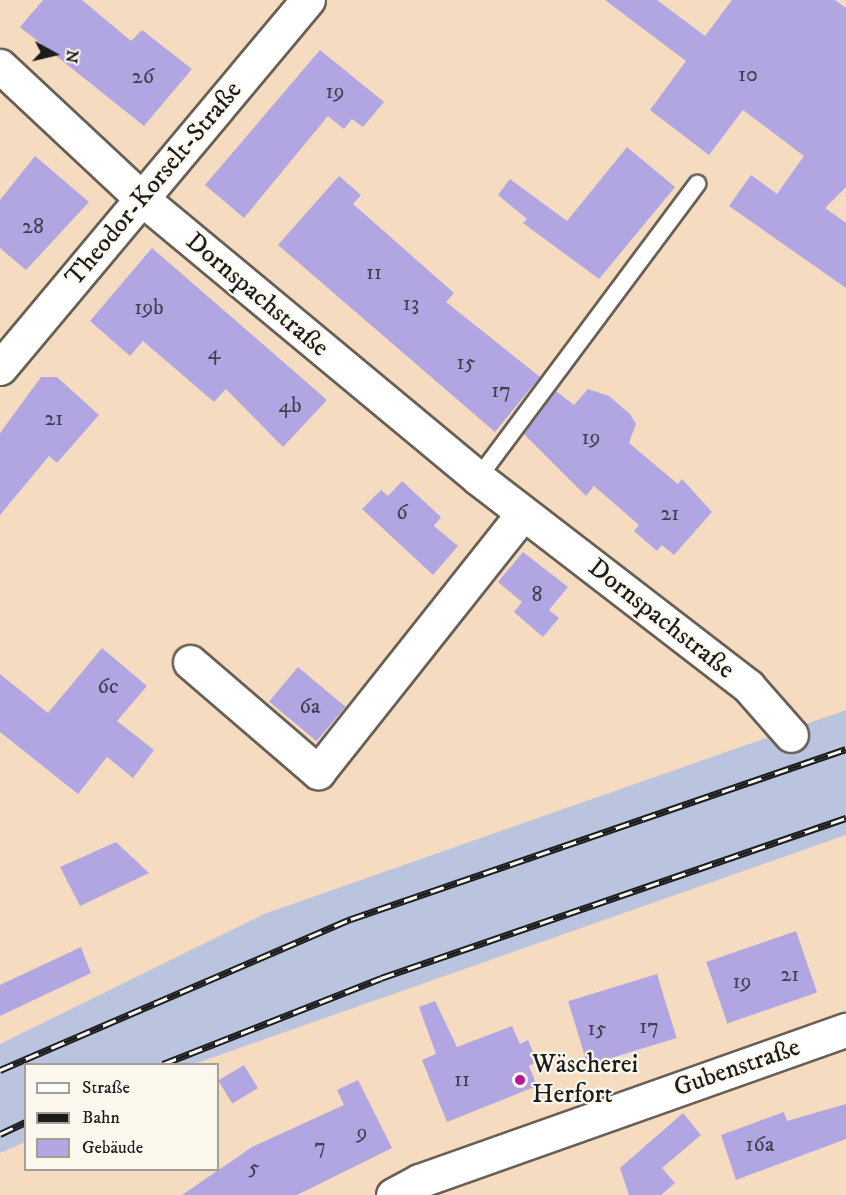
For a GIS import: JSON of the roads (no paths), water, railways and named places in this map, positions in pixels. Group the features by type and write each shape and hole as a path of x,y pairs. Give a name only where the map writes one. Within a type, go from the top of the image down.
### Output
{"street":[{"name":"Theodor-Korselt-Straße","path":"0,368 308,0"},
{"name":"Dornspachstraße","path":"0,66 141,198 478,478 748,686 791,735"},
{"path":"190,662 318,772 523,513"},
{"name":"Gubenstraße","path":"393,1195 419,1181 846,1030"}],"lane":[{"path":"478,478 697,184"}],"railway":[{"path":"0,1070 351,919 846,749"},
{"path":"166,1063 381,978 846,818"},
{"path":"0,1134 24,1123"}],"place":[{"name":"Wäscherei Herfort","path":"520,1080"}]}
